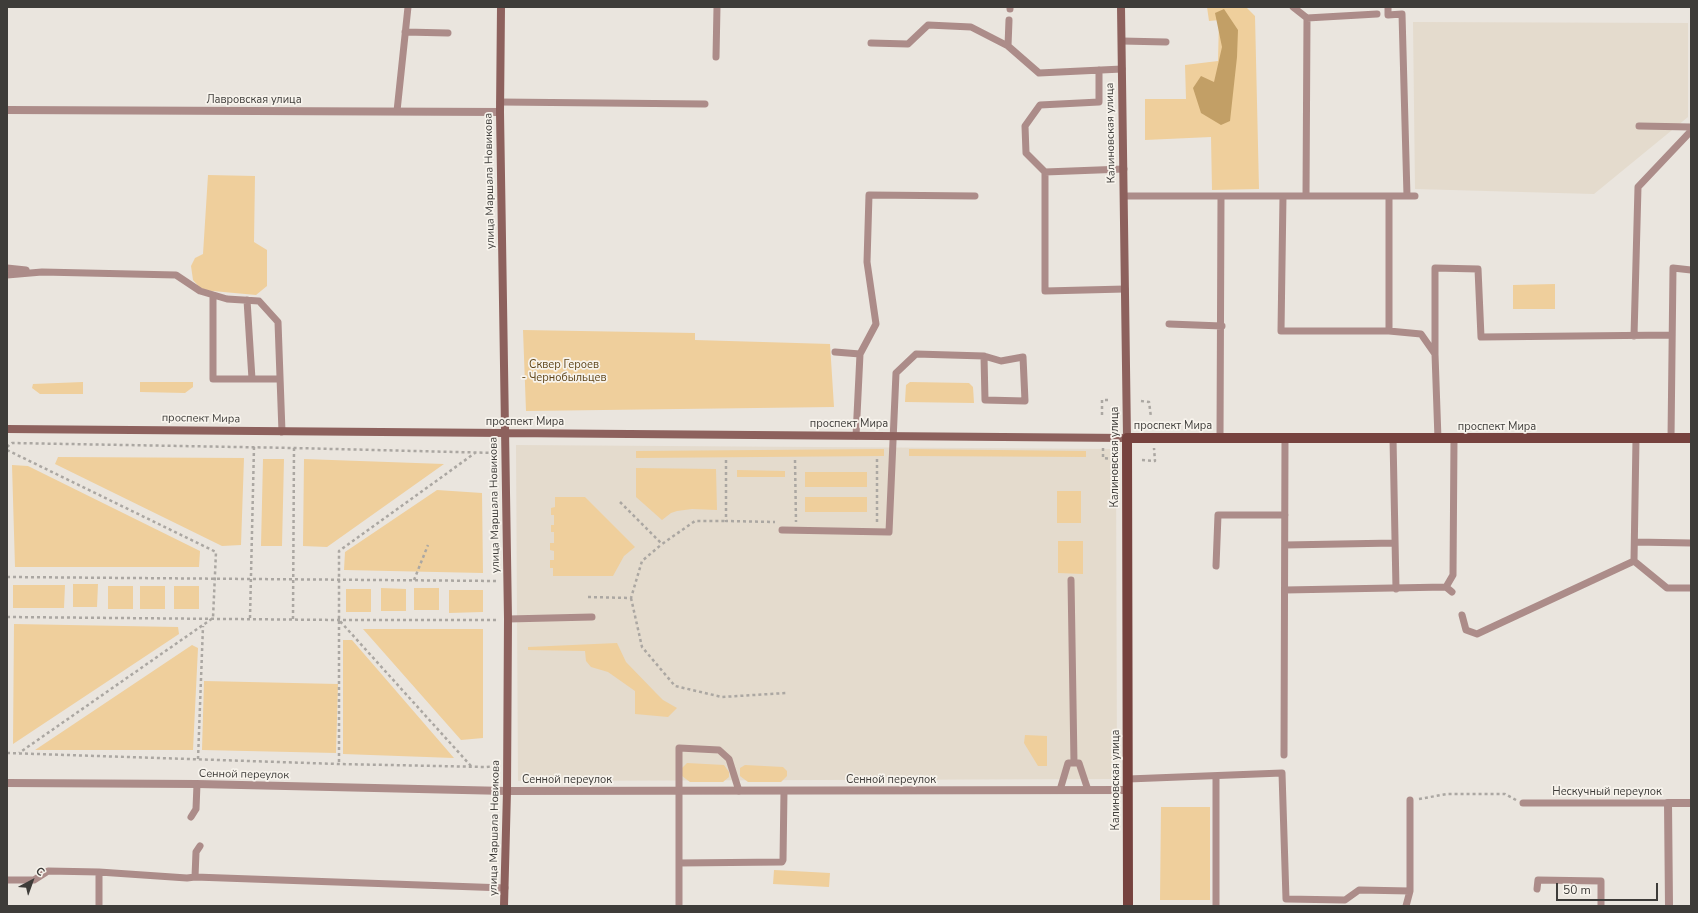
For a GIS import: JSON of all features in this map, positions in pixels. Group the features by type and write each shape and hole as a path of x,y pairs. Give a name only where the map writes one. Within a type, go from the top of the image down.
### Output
{"main road":[{"name":"улица Маршала Новикова","path":"501,7 500,112 508,619 507,791 504,906"},
{"name":"Калиновская улица","path":"1121,7 1127,438 1128,906"},
{"name":"проспект Мира","path":"7,429 1127,438 1691,438"}],"street":[{"name":"Лавровская улица","path":"7,110 500,112"},
{"name":"Сенной переулок","path":"7,783 197,784 507,791 1128,790"},
{"name":"Нескучный переулок","path":"1668,803 1691,803"},
{"path":"1668,803 1669,906"}],"lane":[{"path":"397,112 408,7"},
{"path":"716,57 717,7"},
{"path":"1293,7 1307,18 1377,10 1388,15 1402,14 1407,196"},
{"path":"1388,7 1388,15"},
{"path":"1306,196 1307,18"},
{"path":"1008,46 1009,20"},
{"path":"871,43 908,44 928,25 971,26 1008,46 1039,73 1122,69"},
{"path":"405,32 448,33"},
{"path":"1122,41 1166,42"},
{"path":"1099,70 1099,102 1040,105 1026,126 1026,153 1044,172 1045,290 1125,289"},
{"path":"500,102 706,104"},
{"path":"1639,126 1691,127"},
{"path":"1634,336 1638,187 1691,131"},
{"path":"1044,172 1124,169"},
{"path":"856,436 860,354 876,324 867,262 869,195 975,196"},
{"path":"1124,196 1415,196"},
{"path":"1220,438 1222,196"},
{"path":"1283,196 1281,331 1388,331 1421,334 1435,354"},
{"path":"1388,331 1389,196"},
{"path":"7,268 42,272 176,275 200,291 227,299 259,301 278,322 282,432"},
{"path":"1438,439 1435,354 1436,268 1478,269 1481,337 1672,335"},
{"path":"1671,438 1673,268 1691,270"},
{"path":"7,275 42,272"},
{"path":"213,295 213,378 280,379"},
{"path":"247,300 252,379"},
{"path":"1169,324 1222,326"},
{"path":"835,352 860,354"},
{"path":"781,526 889,532 896,373 916,354 984,356 1001,361 1023,357 1025,401 986,400 984,356"},
{"path":"1284,755 1285,438"},
{"path":"1393,438 1396,589"},
{"path":"1446,587 1453,576 1454,439"},
{"path":"1634,560 1636,439"},
{"path":"1216,566 1218,515 1285,515"},
{"path":"1635,542 1691,543"},
{"path":"1285,545 1395,544"},
{"path":"1634,560 1668,588 1691,588"},
{"path":"1462,615 1466,630 1477,634 1634,560"},
{"path":"1071,580 1074,763"},
{"path":"1285,590 1446,587 1452,592"},
{"path":"508,619 592,617"},
{"path":"679,906 679,748 719,750 729,759 739,791"},
{"path":"1060,790 1068,763 1079,763 1088,790"},
{"path":"1128,779 1282,774 1286,899 1345,900 1359,890 1410,891"},
{"path":"1216,776 1216,906"},
{"path":"197,784 196,809 200,817"},
{"path":"679,863 780,864 783,860 784,791"},
{"path":"1406,906 1410,891 1410,800"},
{"name":"Нескучный переулок","path":"1523,803 1668,803"},
{"path":"191,817 196,809"},
{"path":"192,845 198,849 195,877"},
{"path":"7,880 34,880 48,871 99,872 187,878 195,877 505,888"},
{"path":"99,872 99,906"},
{"path":"1538,889 1538,880 1601,881 1601,906"}],"path":[{"path":"1102,415 1102,400 1111,400"},
{"path":"1141,401 1149,402 1151,417"},
{"path":"7,447 12,444 254,447 496,453"},
{"path":"1103,446 1103,458 1117,459"},
{"path":"1142,460 1155,461 1154,446"},
{"path":"250,618 254,447"},
{"path":"293,619 294,448"},
{"path":"7,450 216,552 213,618"},
{"path":"339,764 339,551 475,452"},
{"path":"877,459 877,514"},
{"path":"726,460 726,521"},
{"path":"795,460 795,511"},
{"path":"620,502 662,544"},
{"path":"781,526 726,521 695,521 662,544 642,561 631,598 642,647 676,686 722,697 786,693"},
{"path":"414,580 428,546"},
{"path":"7,576 498,581"},
{"path":"588,597 631,598"},
{"path":"7,617 498,620"},
{"path":"19,753 213,618"},
{"path":"339,620 471,766"},
{"path":"198,759 202,626"},
{"path":"7,753 339,764 496,766"},
{"path":"1410,800 1447,794 1505,794 1523,803"}],"shaded area":[{"path":"1224,9 1238,30 1237,57 1230,121 1221,125 1201,113 1193,88 1201,76 1214,82 1222,47 1215,13"},
{"path":"1413,22 1688,23 1688,117 1594,194 1415,189"},
{"path":"516,445 1116,449 1117,779 518,781"}],"green space":[{"path":"1207,7 1246,7 1255,16 1259,189 1212,190 1211,137 1145,140 1145,99 1186,99 1185,65 1218,61 1219,20 1209,21"},
{"path":"208,175 255,176 254,242 267,250 267,286 256,295 202,290 193,280 191,266 195,258 203,254"},
{"path":"1555,284 1555,309 1513,309 1513,285"},
{"name":"Сквер Героев - Чернобыльцев","path":"523,330 695,333 695,340 830,344 834,407 526,411"},
{"path":"83,382 83,394 40,394 32,388 33,384"},
{"path":"140,382 193,382 193,387 185,393 140,392"},
{"path":"910,382 969,383 973,387 974,403 905,402 906,385"},
{"path":"884,449 884,456 636,458 636,451"},
{"path":"909,449 1086,451 1086,457 909,456"},
{"path":"58,457 244,458 241,545 222,546 55,464"},
{"path":"263,459 284,459 282,546 261,546"},
{"path":"304,459 444,464 327,547 303,546"},
{"path":"12,465 28,466 200,551 199,567 15,567"},
{"path":"636,468 716,469 717,510 692,509 677,511 671,513 662,520 636,497"},
{"path":"737,470 785,471 785,477 737,477"},
{"path":"805,472 867,472 867,487 805,487"},
{"path":"437,490 482,493 483,573 344,570 345,552"},
{"path":"1057,491 1081,491 1081,523 1057,523"},
{"path":"555,497 585,497 635,547 624,556 613,576 553,576 553,568 550,568 550,560 554,560 554,551 550,550 550,543 554,543 554,532 551,532 551,525 554,525 554,515 551,515 551,508 555,507"},
{"path":"805,497 867,497 867,512 805,512"},
{"path":"1058,541 1083,541 1083,574 1058,573"},
{"path":"73,584 98,584 97,607 73,607"},
{"path":"13,585 65,585 64,608 13,608"},
{"path":"108,586 133,586 133,609 108,609"},
{"path":"140,586 165,586 165,609 140,609"},
{"path":"174,586 199,586 199,609 174,609"},
{"path":"381,588 406,589 406,611 381,611"},
{"path":"414,588 439,588 439,610 414,610"},
{"path":"346,589 371,589 371,612 346,612"},
{"path":"449,590 483,590 483,612 449,613"},
{"path":"14,624 178,627 179,634 13,744"},
{"path":"363,629 483,629 483,738 461,740"},
{"path":"343,640 352,640 454,758 343,754"},
{"path":"617,643 626,662 663,700 677,708 668,717 635,714 635,691 608,672 591,667 586,661 585,651 528,650 528,647"},
{"path":"192,645 198,648 193,750 35,750"},
{"path":"204,681 338,684 336,753 202,750"},
{"path":"1025,735 1047,736 1047,766 1038,766 1024,743"},
{"path":"687,763 724,765 729,772 729,777 723,782 690,782 682,776 681,769"},
{"path":"745,765 783,767 787,771 787,776 781,782 748,782 740,776 740,768"},
{"path":"1161,807 1210,807 1210,900 1160,900"},
{"path":"774,870 830,873 829,887 773,884"}]}
